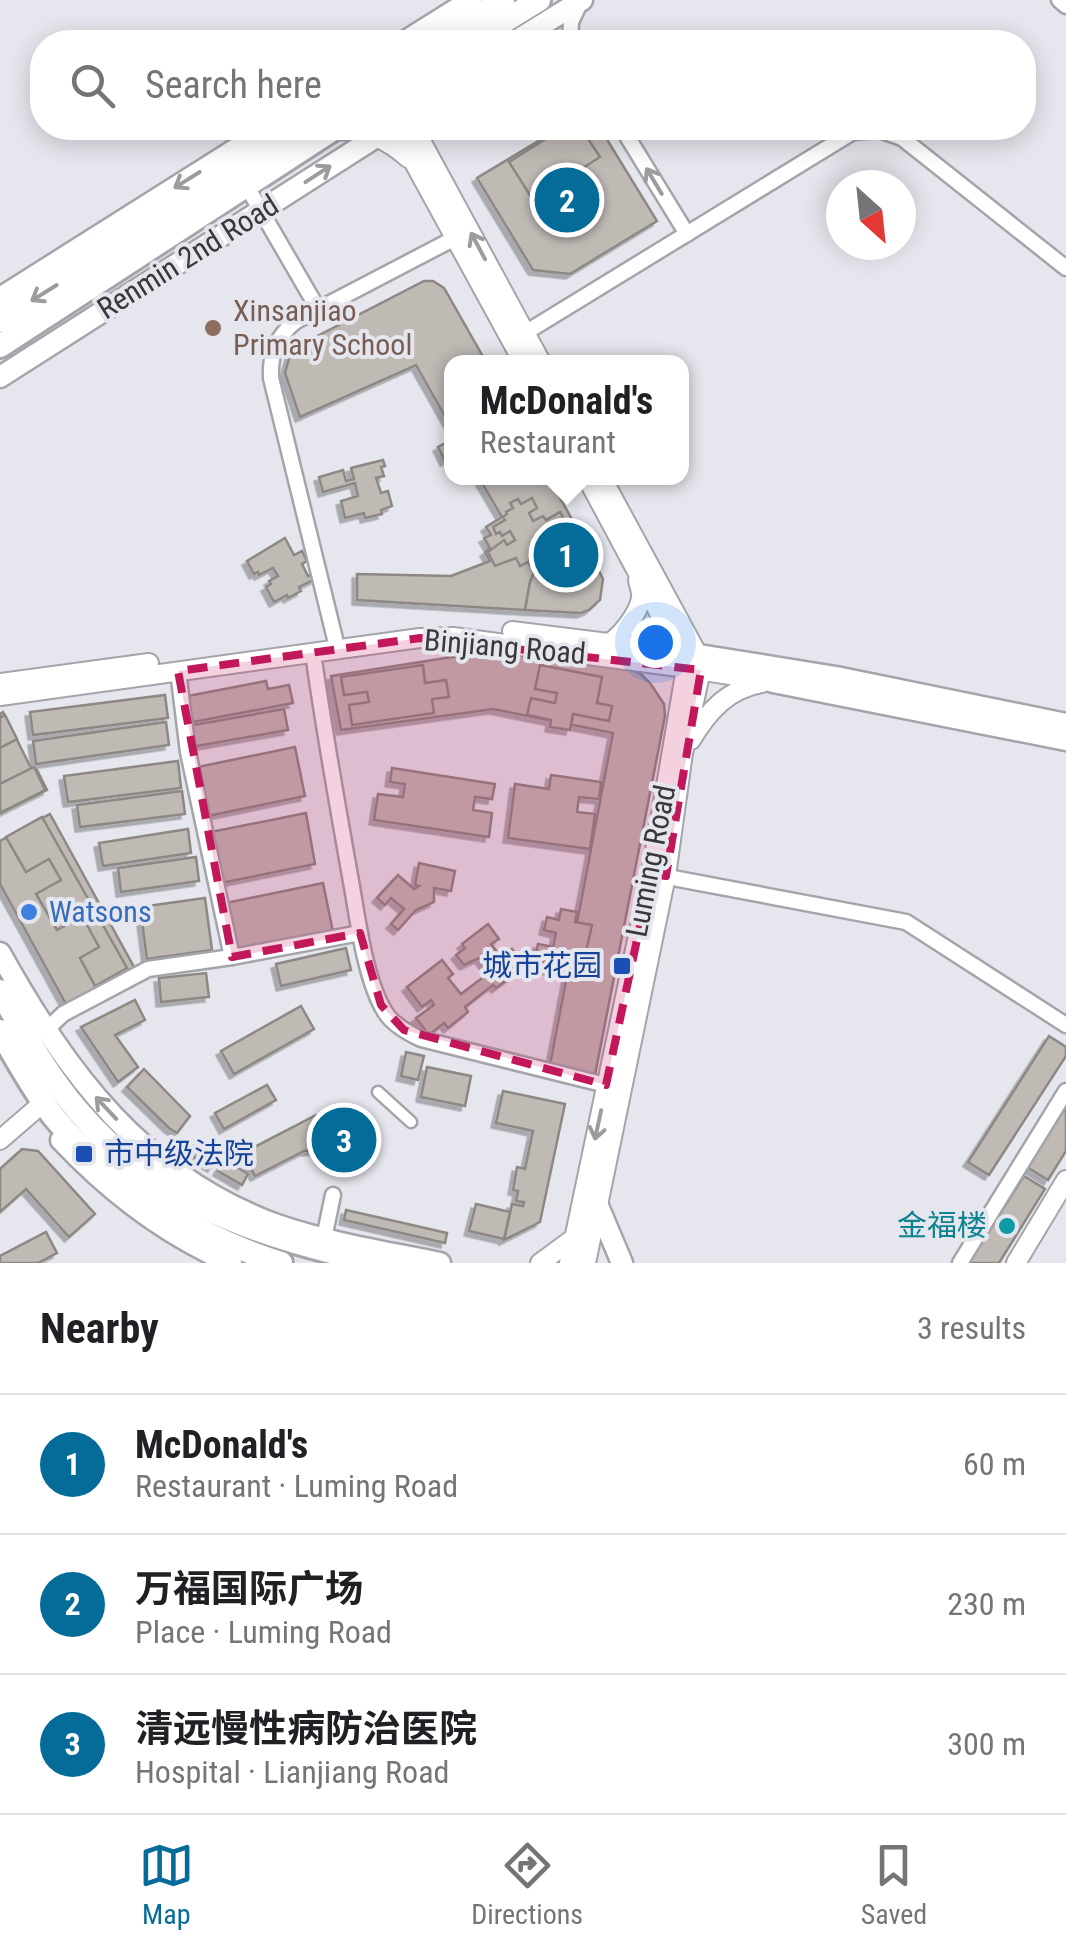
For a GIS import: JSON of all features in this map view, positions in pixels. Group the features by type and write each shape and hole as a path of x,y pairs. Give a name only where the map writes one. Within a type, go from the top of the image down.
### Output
{"main road":[{"path":"423,30 471,0"},
{"path":"455,30 503,0"},
{"path":"490,30 539,0"},
{"path":"533,30 582,0"},
{"path":"0,298 251,140"},
{"name":"Renmin 2nd Road","path":"0,320 303,140"},
{"name":"Renmin 2nd Road","path":"0,346 246,185 307,140"},
{"name":"Renmin 2nd Road","path":"0,377 373,140"},
{"name":"Binjiang Road","path":"691,661 836,678 1066,724"},
{"name":"Binjiang Road","path":"773,682 1066,740"},
{"path":"0,953 38,1038 48,1071 88,1122 148,1175 224,1218 279,1239 440,1263"},
{"path":"0,991 38,1038"},
{"path":"1,1033 50,1110 114,1173 231,1263"},
{"path":"598,1206 622,1263"},
{"path":"190,1234 281,1263"},
{"path":"323,1245 379,1263"}],"street":[{"path":"570,30 582,0"},
{"path":"1059,0 1066,6"},
{"path":"391,140 394,146 424,162 537,355"},
{"path":"418,140 455,238 520,355"},
{"path":"424,162 427,140"},
{"path":"629,140 687,234"},
{"path":"525,333 841,140"},
{"path":"905,140 1066,268"},
{"path":"246,185 318,309"},
{"path":"335,639 272,378 277,340 296,321 455,238"},
{"path":"591,485 691,661"},
{"path":"605,485 691,661"},
{"path":"609,643 619,636 640,602 634,565"},
{"name":"Binjiang Road","path":"0,683 419,627 487,628 609,643 773,682"},
{"name":"Binjiang Road","path":"0,696 420,638 454,637 691,661"},
{"path":"313,652 360,933 384,1010 404,1030 433,1043 606,1085"},
{"name":"Luming Road","path":"586,1263 683,753 691,661"},
{"name":"Luming Road","path":"569,1263 606,1085 658,875 691,661"},
{"path":"178,672 188,752 232,957"},
{"path":"683,753 710,712 732,693 773,682"},
{"path":"658,875 906,922 1066,1025"},
{"path":"38,1038 63,1014 148,968 360,933"},
{"path":"960,1263 1066,1091"},
{"path":"378,1092 411,1122"},
{"path":"0,1140 50,1110"},
{"path":"1016,1263 1064,1194"},
{"path":"1027,1263 1064,1194"},
{"path":"323,1245 333,1195"},
{"path":"540,1263 574,1238"}],"highlighted area":[{"path":"420,638 701,670 666,876 651,874 606,1085 404,1030 381,1005 360,933 232,957 178,671"}],"building":[{"path":"540,140 607,140 657,221 570,274 533,270 477,178"},
{"path":"544,140 589,140 600,157 533,200 509,162"},
{"path":"424,281 433,281 444,288 482,355 444,355 444,415 416,365 300,417 285,373 290,355 300,345"},
{"path":"383,460 384,476 376,478 381,493 388,491 392,506 381,510 382,514 345,518 341,501 358,496 355,483 323,492 319,477 343,470 346,481 354,479 351,468"},
{"path":"483,485 553,485 574,523 548,538 530,582 525,610 357,600 357,574 451,576 490,561 485,552 490,548 484,538 491,535 486,527 502,517"},
{"path":"532,498 537,508 529,513 533,521 543,516 546,520 560,512 568,526 554,534 558,541 546,547 550,555 530,565 528,562 520,566 516,558 495,566 488,552 504,540 507,545 515,540 510,531 502,536 493,527 505,520 506,512 513,508 510,503 518,499 521,504"},
{"path":"574,523 603,579 600,600 581,613 525,610 530,582 548,538"},
{"path":"285,538 294,555 302,551 307,561 302,564 308,576 312,574 315,579 299,587 301,591 274,602 266,587 278,576 273,568 254,574 247,561"},
{"path":"513,653 625,666 641,674 664,704 665,716 595,1075 550,1065 613,733 493,709 341,730 331,676 452,657"},
{"path":"423,665 425,683 446,680 449,697 432,699 434,713 352,725 349,705 369,702 367,692 344,695 341,677"},
{"path":"540,665 602,677 597,703 612,706 609,721 573,714 570,730 550,727 551,720 527,715 531,698 555,703 557,693 535,689"},
{"path":"266,681 268,689 289,685 293,703 193,722 188,696"},
{"path":"165,695 168,718 33,735 30,712"},
{"path":"284,709 288,730 191,747 188,726"},
{"path":"3,712 30,766 37,770 47,790 0,813 0,714"},
{"path":"5,715 17,739 0,748 0,718"},
{"path":"166,722 169,745 36,764 33,741"},
{"path":"295,747 305,796 208,816 198,767"},
{"path":"178,761 181,788 68,802 64,776"},
{"path":"34,767 45,790 0,813 0,784"},
{"path":"392,768 495,784 492,799 475,797 473,810 492,813 489,837 374,820 378,794 403,797 405,784 390,782"},
{"path":"551,775 601,782 599,799 579,797 577,812 595,814 590,849 508,838 515,784 549,789"},
{"path":"182,791 185,814 80,827 77,805"},
{"path":"306,813 315,864 221,883 211,832"},
{"path":"50,814 134,967 66,1004 0,884 0,841"},
{"path":"42,817 127,968 95,986 80,958 99,947 82,916 57,930 36,894 61,880 49,859 26,872 6,837"},
{"path":"188,829 191,853 103,866 99,843"},
{"path":"196,857 199,881 121,892 118,868"},
{"path":"419,863 455,871 451,891 434,888 434,902 416,910 398,930 391,924 404,909 391,898 385,905 377,898 398,875 414,889 419,886 415,885"},
{"path":"323,883 333,932 236,952 226,903"},
{"path":"205,898 212,950 147,959 140,907"},
{"path":"561,909 577,912 575,922 592,925 582,969 567,966 565,974 545,969 546,963 534,961 538,944 553,947 556,933 544,930 547,917 559,920"},
{"path":"488,924 499,939 491,944 501,957 512,949 521,961 507,972 511,977 496,988 493,985 465,1007 468,1012 448,1028 444,1023 429,1035 416,1018 434,1005 431,1000 422,1007 407,987 442,960 453,974 448,978 461,994 490,972 479,958 464,965 456,955 465,948 462,944"},
{"path":"346,948 351,970 281,986 276,964"},
{"path":"206,973 209,997 161,1002 159,978"},
{"path":"135,1000 145,1020 115,1035 138,1067 118,1082 81,1027"},
{"path":"301,1006 314,1029 234,1074 221,1051"},
{"path":"1049,1036 1066,1047 1066,1056 989,1175 968,1162"},
{"path":"406,1052 424,1056 418,1080 401,1076"},
{"path":"427,1067 471,1076 465,1106 421,1097"},
{"path":"144,1069 190,1116 177,1133 127,1087"},
{"path":"267,1085 276,1100 224,1129 215,1113"},
{"path":"503,1091 565,1104 540,1222 504,1240 512,1204 523,1206 524,1202 516,1201 518,1191 513,1190 517,1167 525,1169 533,1131 496,1123"},
{"path":"1066,1107 1066,1151 1048,1180 1027,1167"},
{"path":"347,1114 366,1120 354,1157 331,1149 304,1151 255,1176 243,1153 316,1115 343,1124"},
{"path":"194,1146 216,1160 212,1167 189,1154"},
{"path":"22,1149 38,1151 95,1214 69,1237 26,1189 0,1212 0,1169"},
{"path":"225,1160 248,1174 242,1185 218,1171"},
{"name":"金福楼","path":"1024,1176 1045,1189 999,1263 969,1263"},
{"path":"476,1204 510,1212 504,1239 469,1231"},
{"path":"346,1210 447,1233 445,1243 344,1220"},
{"path":"46,1232 57,1253 38,1263 0,1263 0,1256"}],"place":[{"name":"万福国际广场","path":"567,200"},
{"name":"Xinsanjiao Primary School","path":"213,328"},
{"name":"McDonald's","path":"566,555"},
{"name":"Watsons","path":"29,912"},
{"name":"城市花园","path":"622,966"},
{"name":"清远慢性病防治医院","path":"344,1140"},
{"name":"市中级法院","path":"84,1154"},
{"name":"金福楼","path":"1007,1226"}]}
